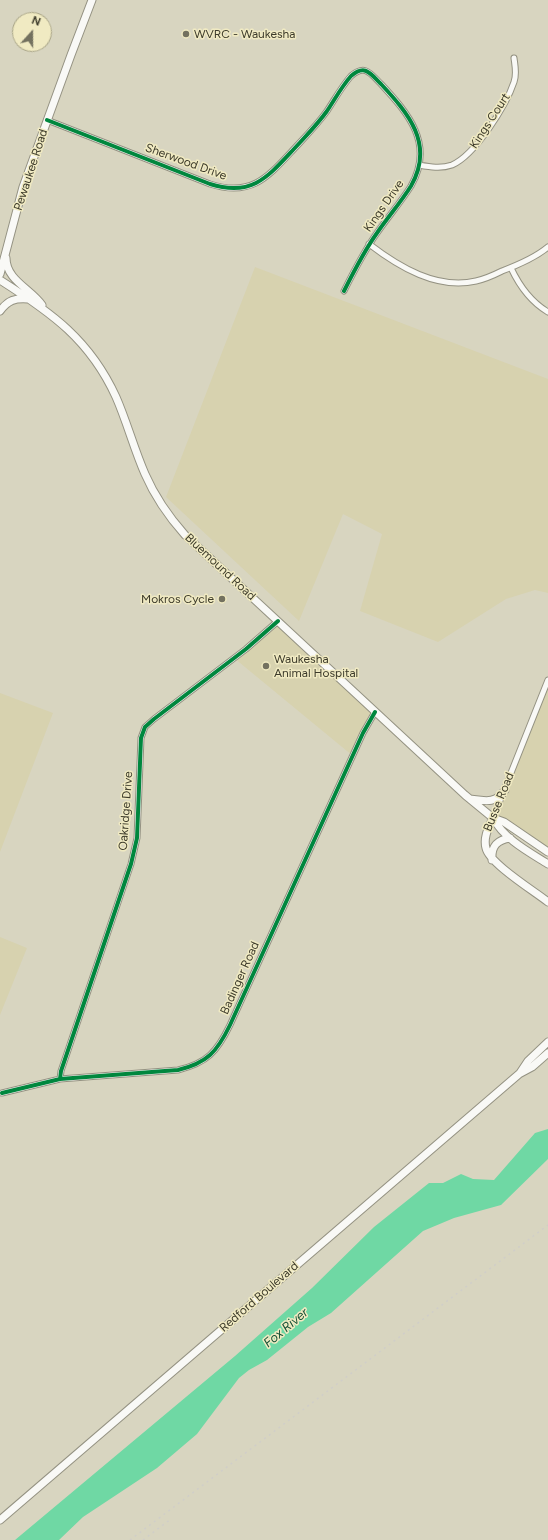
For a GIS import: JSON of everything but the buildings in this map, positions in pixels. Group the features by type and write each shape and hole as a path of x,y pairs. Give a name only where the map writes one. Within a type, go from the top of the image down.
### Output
{"main road":[{"name":"Pewaukee Road","path":"0,274 4,250 23,187 92,0"},
{"path":"4,250 6,265 11,274 36,297 45,310"},
{"name":"Bluemound Road","path":"0,280 45,310 77,338 101,370 119,404 149,482 160,502 173,520 197,547 470,799 493,818 504,822 548,852"},
{"path":"0,311 11,300 30,300"},
{"path":"470,799 488,801 495,800 500,797 505,790"},
{"name":"Bluemound Road","path":"493,818 499,829 548,864"},
{"name":"Busse Road","path":"492,860 487,852 485,841 493,818"},
{"path":"510,838 502,839 495,845 492,853 492,860 548,902"},
{"name":"Redford Boulevard","path":"519,1074 528,1061 548,1042"},
{"name":"Redford Boulevard","path":"0,1520 519,1074 532,1067 548,1053"}],"street":[{"name":"Kings Court","path":"419,165 439,168 450,166 462,160 473,149 497,116 512,87 516,72 514,58"},
{"name":"Kings Drive","path":"344,291 369,244 416,177 420,151 418,136 414,125 406,112 371,74 366,70 359,70 348,79"},
{"name":"Sherwood Drive","path":"47,120 210,184 224,188 237,188 253,184 270,174 314,127 348,79"},
{"path":"369,244 416,273 437,280 465,283 476,281 511,268 529,259 548,246"},
{"path":"511,268 522,288 533,300 548,312"},
{"name":"Oakridge Drive","path":"60,1079 61,1071 129,871 136,845 140,747 143,730 154,719 246,649 278,621"},
{"name":"Busse Road","path":"493,818 548,680"},
{"name":"Badinger Road","path":"2,1093 60,1079 178,1070 200,1062 216,1049 230,1025 363,733 375,712"}],"shaded area":[{"path":"255,267 548,379 548,593 535,590 506,599 438,642 360,611 382,534 343,514 299,621 166,497"},
{"path":"278,621 375,712 353,756 234,658"},
{"path":"548,680 548,852 493,818"},
{"path":"0,693 53,713 0,852"},
{"path":"0,937 27,948 0,1015"}],"water":[{"name":"Fox River","path":"548,1129 548,1159 501,1205 454,1218 423,1231 331,1313 308,1327 267,1360 249,1370 239,1378 197,1434 157,1468 83,1517 59,1540 15,1540 235,1356 312,1288 374,1227 429,1183 443,1183 461,1174 473,1179 494,1180 535,1133"}],"railway":[{"path":"130,1540 548,1225"},
{"path":"143,1540 171,1519"}],"cycle path":[{"path":"47,120 210,184 237,188 257,182 275,169 319,121 351,76 356,72 364,70 367,71 374,76 391,95 409,118 419,143 420,156 418,171 411,186 368,247 344,291"},
{"path":"60,1079 61,1071 131,864 137,838 141,738 145,727 246,649 278,621"},
{"path":"2,1093 60,1079 178,1070 197,1064 210,1055 230,1025 363,733 375,712"}],"place":[{"name":"WVRC - Waukesha","path":"186,34"},
{"name":"Mokros Cycle","path":"222,599"},
{"name":"Waukesha Animal Hospital","path":"266,666"}]}
